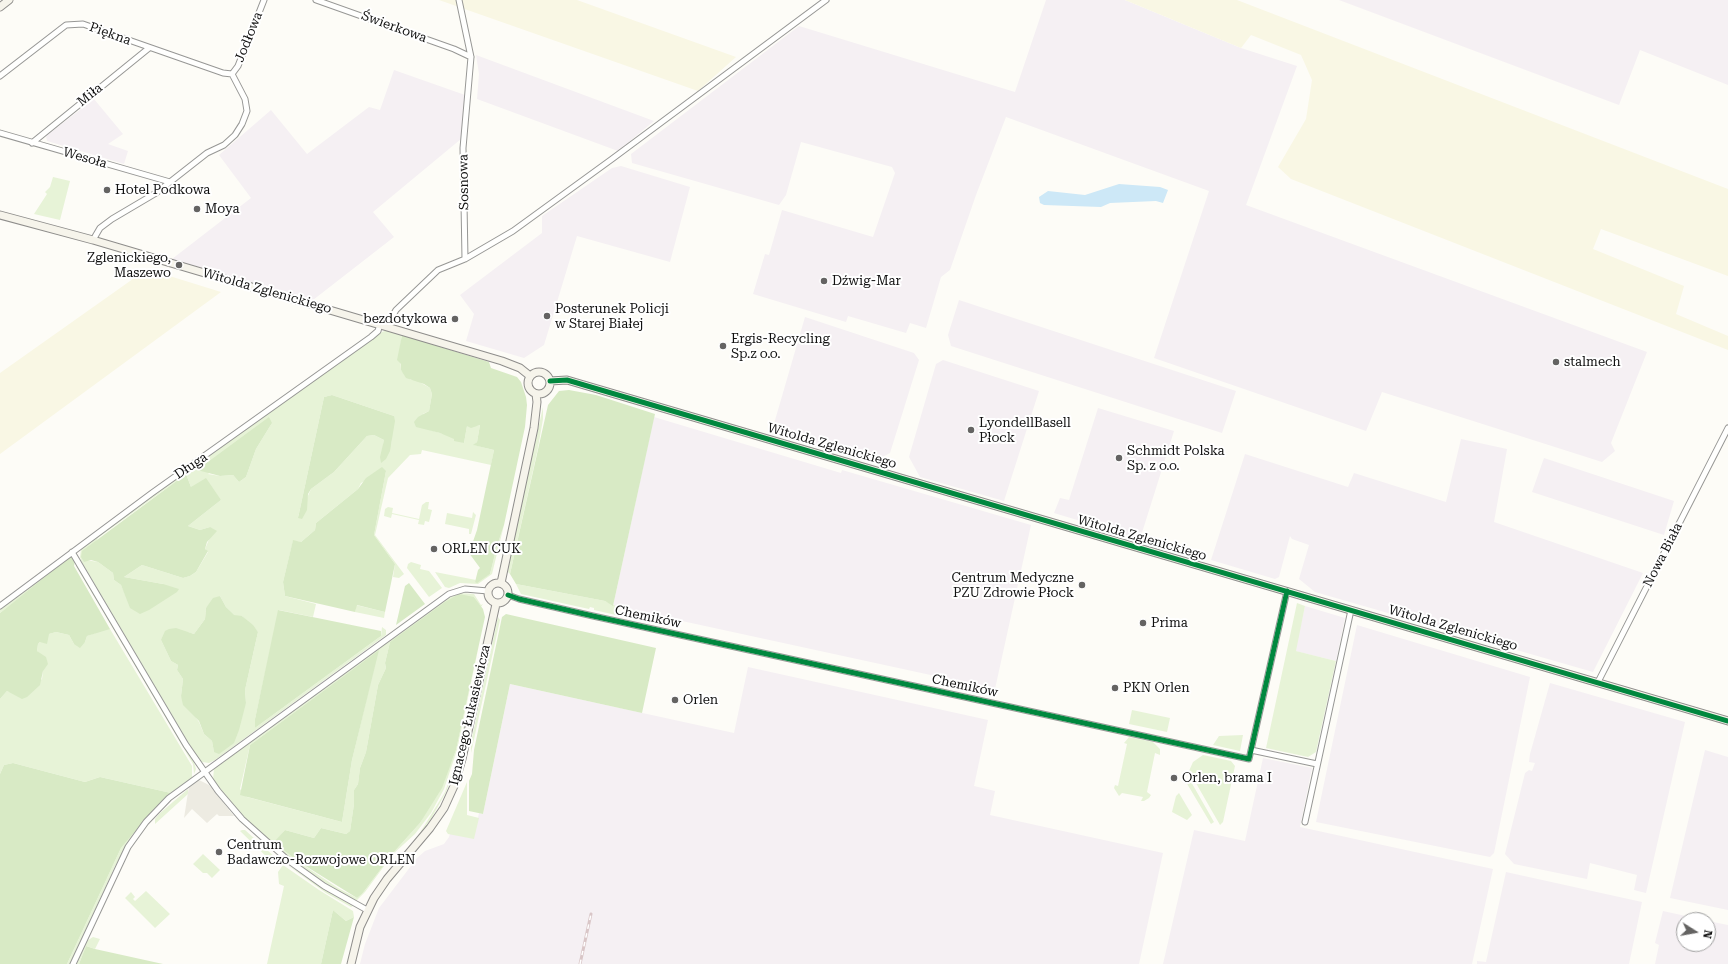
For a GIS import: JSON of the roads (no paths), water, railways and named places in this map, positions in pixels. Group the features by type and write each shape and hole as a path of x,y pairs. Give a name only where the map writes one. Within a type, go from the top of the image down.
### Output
{"main road":[{"path":"0,7 9,0"},
{"name":"Witolda Zglenickiego","path":"0,215 93,240 502,361 520,368 530,376"},
{"path":"501,583 534,428 538,402 536,394 529,388 528,382 530,376 538,372 546,374 550,381 548,390 543,394 536,394"},
{"name":"Witolda Zglenickiego","path":"550,381 567,380 1728,721"},
{"path":"501,583 507,588 508,595 503,603 496,604 488,598 488,591 494,584 501,583"},
{"name":"Ignacego Łukasiewicza","path":"350,964 367,910 387,879 436,821 454,786 496,604"}],"street":[{"name":"Jodłowa","path":"232,74 238,66 264,0"},
{"name":"Świerkowa","path":"316,0 454,49 471,57"},
{"name":"Sosnowa","path":"459,0 471,57 463,148 465,259"},
{"path":"384,326 396,310 438,270 465,259 521,225 826,0"},
{"name":"Piękna","path":"0,76 66,25 83,24 223,73 232,74"},
{"name":"Miła","path":"32,143 149,48"},
{"path":"93,240 100,228 156,193 207,153 224,145 235,135 242,124 247,111 245,99 232,74"},
{"name":"Wesoła","path":"0,133 170,182"},
{"name":"Długa","path":"0,606 72,552 371,337 384,326"},
{"name":"Nowa Biała","path":"1598,682 1728,428"},
{"path":"72,552 203,772 237,813 270,846 317,882 367,910"},
{"path":"73,964 117,869 136,836 162,804 203,772 449,594 465,589 488,591"},
{"path":"1287,591 1251,750 1317,764"},
{"name":"Chemików","path":"508,595 571,611 1249,759 1251,750"},
{"path":"1305,822 1350,610"}],"water":[{"path":"1119,184 1160,187 1168,190 1163,203 1156,201 1110,203 1101,207 1044,205 1040,203 1039,197 1048,191 1085,195"}],"railway":[{"path":"580,964 591,914"}],"place":[{"name":"Hotel Podkowa","path":"107,190"},
{"name":"Moya","path":"197,209"},
{"name":"Zglenickiego, Maszewo","path":"179,265"},
{"name":"Dźwig-Mar","path":"824,281"},
{"name":"Posterunek Policji w Starej Białej","path":"547,316"},
{"name":"bezdotykowa","path":"455,319"},
{"name":"Ergis-Recycling Sp.z o.o.","path":"723,346"},
{"name":"stalmech","path":"1556,362"},
{"name":"LyondellBasell Płock","path":"971,430"},
{"name":"Schmidt Polska Sp. z o.o.","path":"1119,458"},
{"name":"ORLEN CUK","path":"434,549"},
{"name":"Centrum Medyczne PZU Zdrowie Płock","path":"1082,585"},
{"name":"Prima","path":"1143,623"},
{"name":"PKN Orlen","path":"1115,688"},
{"name":"Orlen","path":"675,700"},
{"name":"Orlen, brama I","path":"1174,778"},
{"name":"Centrum Badawczo-Rozwojowe ORLEN","path":"219,852"}]}
